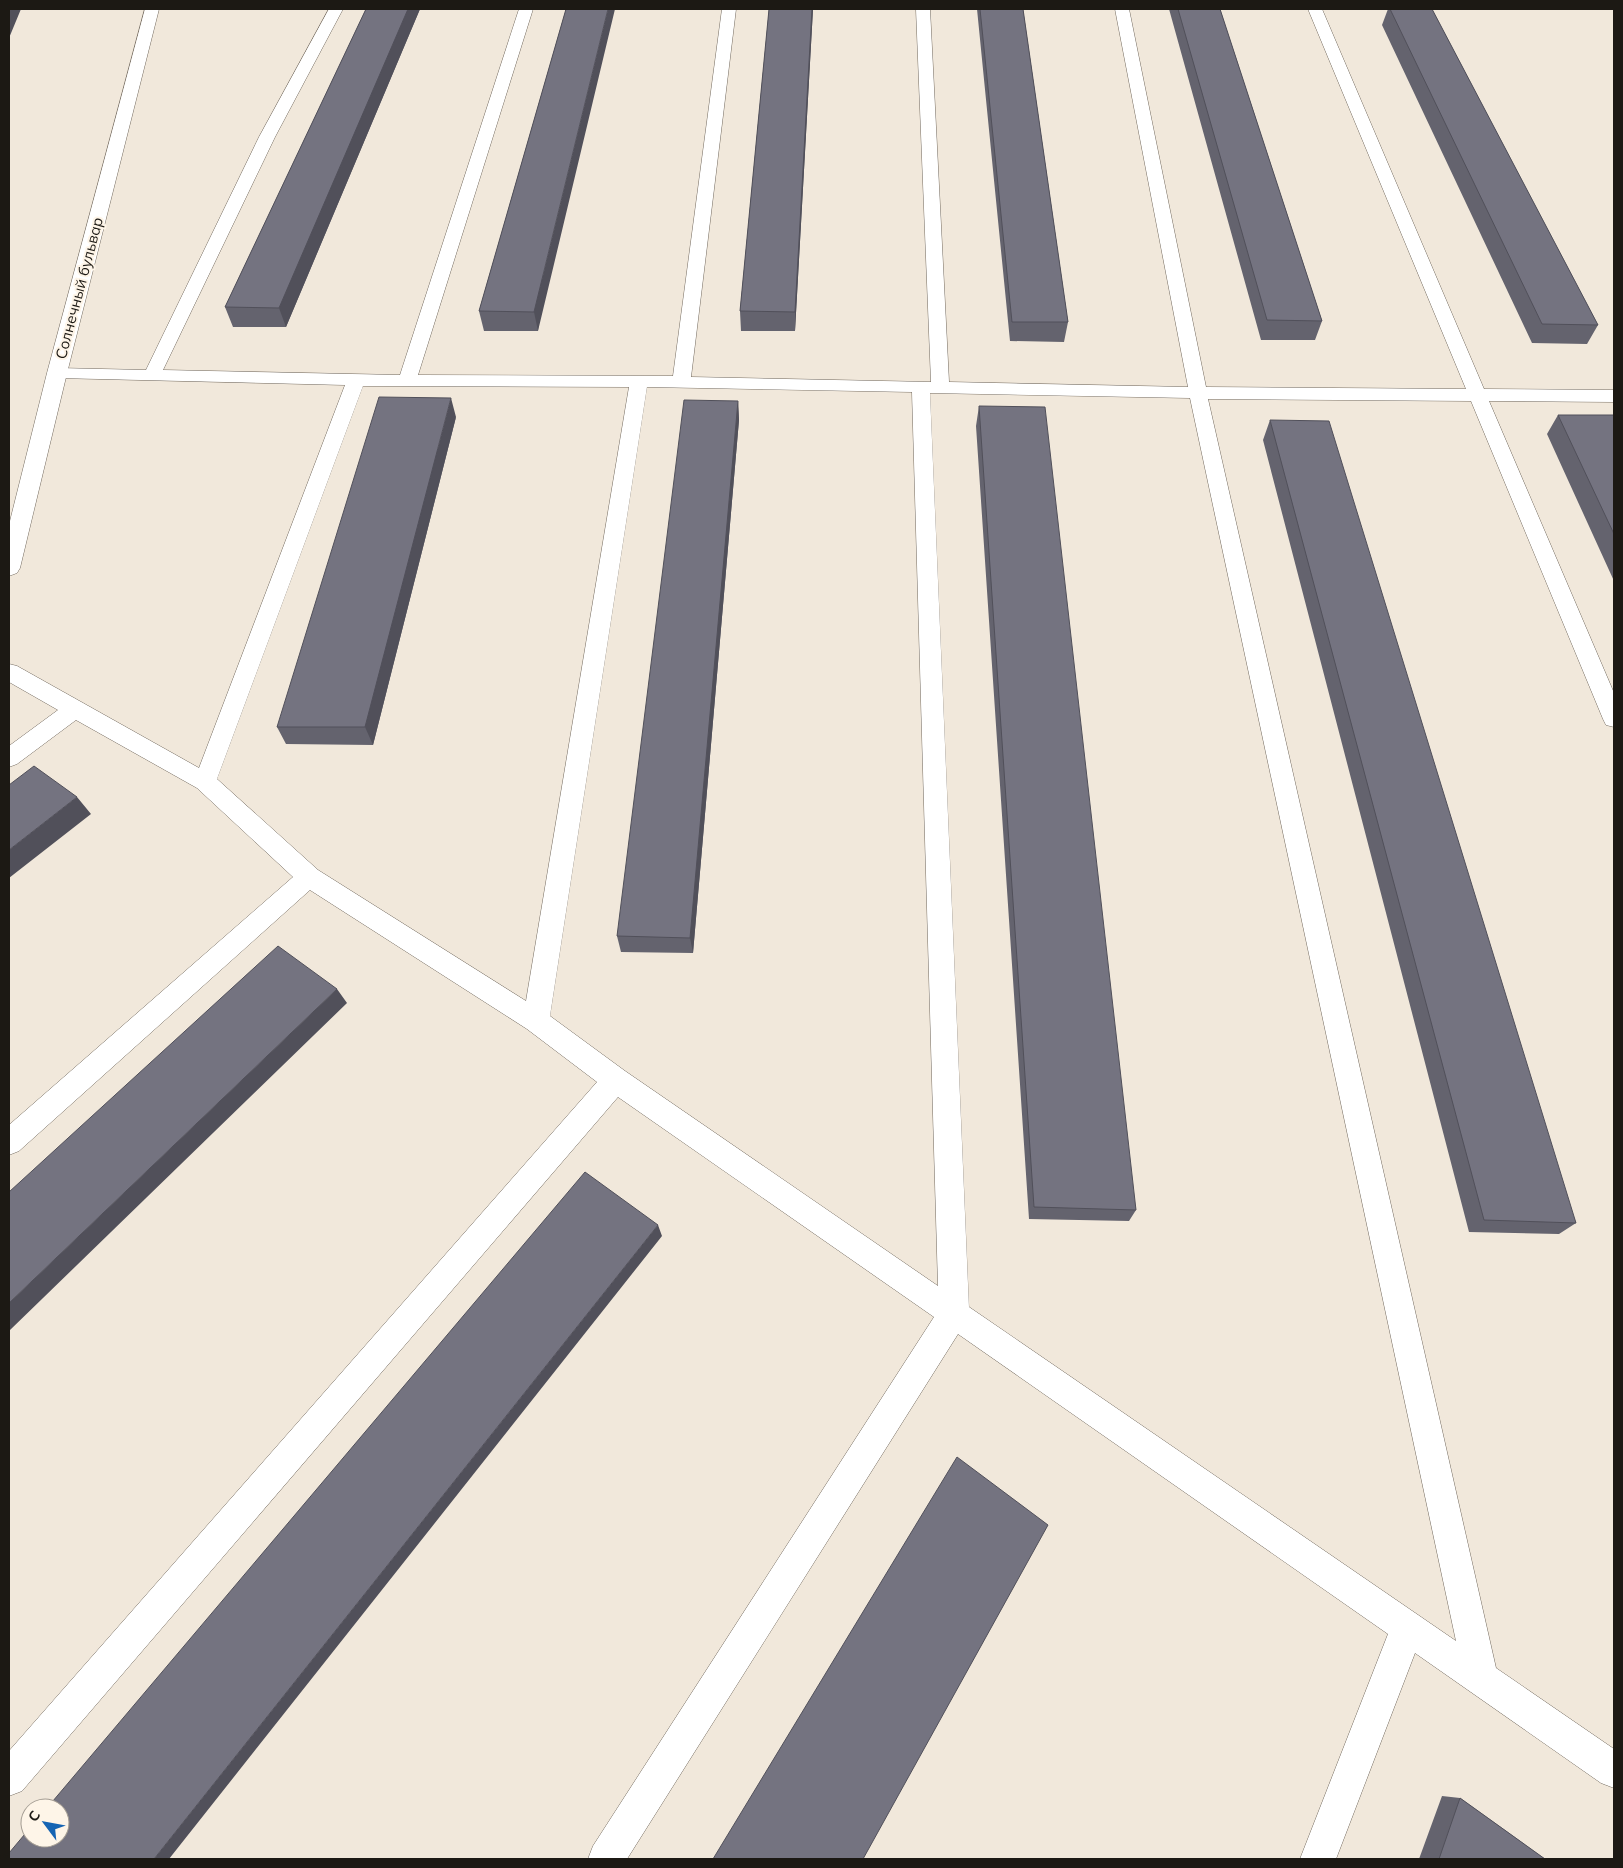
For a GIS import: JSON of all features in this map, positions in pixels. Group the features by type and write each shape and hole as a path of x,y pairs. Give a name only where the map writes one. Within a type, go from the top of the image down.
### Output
{"street":[{"name":"Солнечный бульвар","path":"9,568 57,373 152,9"}],"lane":[{"path":"152,375 267,137 336,9"},
{"path":"408,379 482,142 526,9"},
{"path":"680,383 729,9"},
{"path":"606,1859 954,1313 923,9"},
{"path":"1122,9 1198,393 1481,1677"},
{"path":"1316,9 1614,719"},
{"path":"57,373 356,380 639,381 1198,393 1614,396"},
{"path":"205,782 356,380"},
{"path":"536,1021 639,381"},
{"path":"9,672 205,782 309,877 536,1021 616,1080 1614,1770"},
{"path":"9,758 75,709"},
{"path":"9,1142 309,877"},
{"path":"9,1778 616,1080"},
{"path":"1318,1859 1408,1627"}],"building":[{"path":"366,9 408,9 279,308 225,307"},
{"path":"566,9 608,9 534,312 479,311"},
{"path":"769,9 812,9 795,312 740,311"},
{"path":"980,9 1023,9 1068,322 1012,322"},
{"path":"1178,9 1220,9 1322,321 1267,320"},
{"path":"1390,9 1432,9 1598,325 1542,324"},
{"path":"379,397 451,398 365,727 277,727"},
{"path":"684,400 738,401 690,938 617,936"},
{"path":"979,406 1045,407 1136,1210 1034,1207"},
{"path":"1558,415 1614,415 1614,534"},
{"path":"1270,420 1329,421 1576,1223 1484,1220"},
{"path":"34,766 77,797 9,850 9,785"},
{"path":"278,946 337,989 9,1303 9,1192"},
{"path":"585,1172 658,1225 154,1859 9,1859 9,1853 20,1840 20,1848 70,1848 70,1798 55,1798"},
{"path":"957,1457 1048,1525 863,1859 713,1859"},
{"path":"1460,1798 1545,1859 1439,1859"}]}
